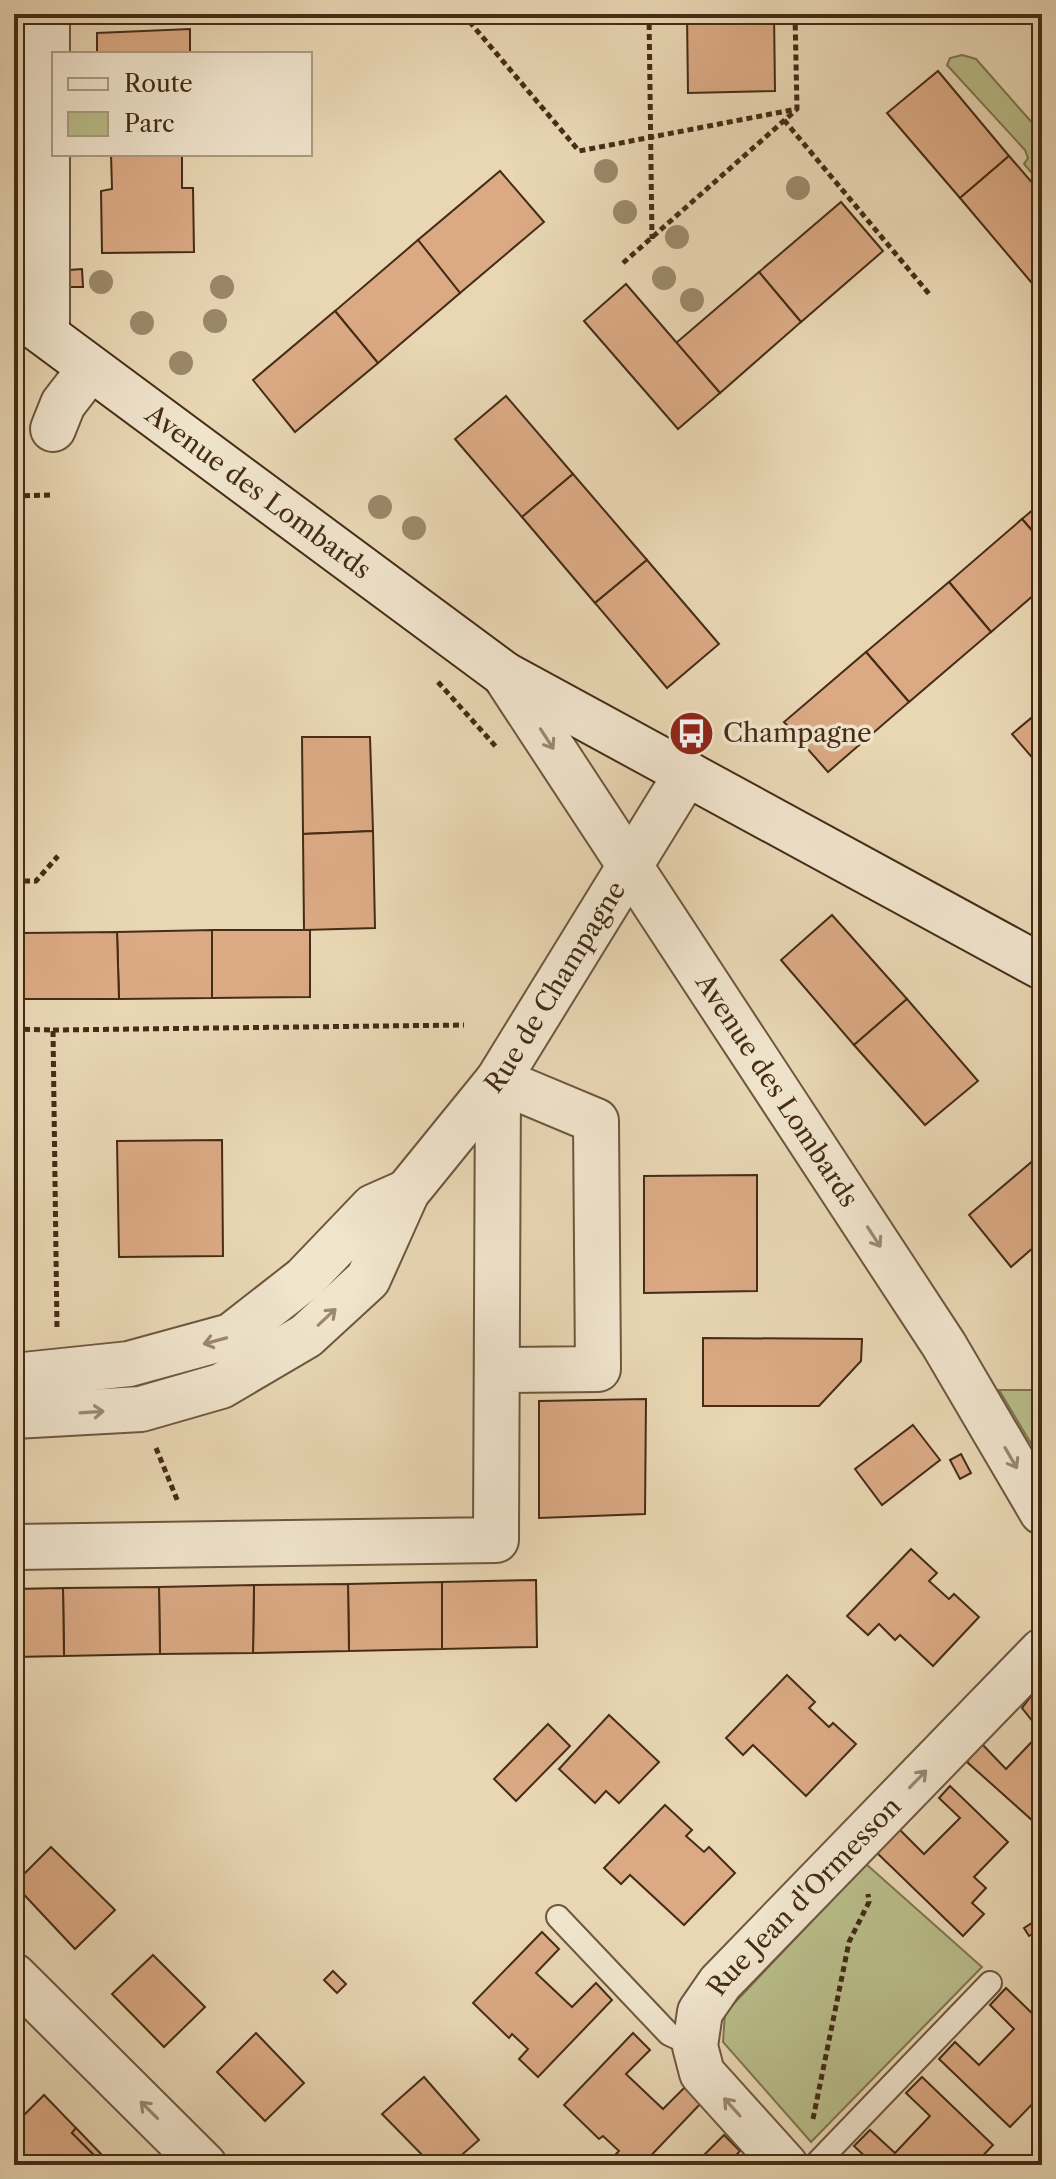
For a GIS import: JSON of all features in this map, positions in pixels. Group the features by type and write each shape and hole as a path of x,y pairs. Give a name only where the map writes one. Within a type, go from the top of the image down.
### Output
{"street":[{"path":"30,322 47,14"},
{"name":"Avenue des Lombards","path":"30,322 504,674 1042,967"},
{"path":"53,429 63,404 90,369"},
{"name":"Avenue des Lombards","path":"504,674 944,1345 1042,1512"},
{"name":"Rue de Champagne","path":"14,1416 141,1409 221,1386 306,1336 368,1279 407,1192 498,1080 687,773"},
{"path":"14,1547 496,1540 498,1080 596,1121 598,1369 498,1370"},
{"name":"Rue de Champagne","path":"14,1376 129,1364 231,1336 304,1279 373,1207 407,1192"},
{"name":"Rue Jean d'Ormesson","path":"695,2046 700,2012 720,1983 1042,1651"},
{"path":"14,1976 204,2165"},
{"path":"695,2046 702,2073 785,2165"}],"lane":[{"path":"558,1917 669,2034 695,2046"},
{"path":"815,2165 990,1983"}],"path":[{"path":"463,14 579,151 797,109"},
{"path":"649,14 652,240"},
{"path":"795,14 797,109"},
{"path":"623,263 797,109"},
{"path":"784,120 930,295"},
{"path":"14,496 53,495"},
{"path":"14,881 36,881 58,856"},
{"path":"14,1029 464,1025"},
{"path":"53,1030 57,1333"},
{"path":"141,1409 195,1544"},
{"path":"812,2120 849,1942 869,1902 857,1842"}],"green space":[{"path":"962,55 976,59 1042,134 1042,185 1024,164 1028,158 1025,150 947,65 950,58"},
{"path":"999,1390 1042,1390 1042,1462"},
{"path":"866,1864 982,1967 811,2142 723,2042 725,2013"}],"building":[{"path":"687,14 774,14 775,91 688,93"},
{"path":"190,29 190,52 97,52 97,33"},
{"path":"938,71 1009,156 960,198 887,113"},
{"path":"111,156 182,156 182,188 193,188 194,252 102,253 101,191 112,189"},
{"path":"1009,156 1042,194 1042,272 1031,282 960,198"},
{"path":"500,171 544,222 460,293 418,240"},
{"path":"841,202 883,251 801,322 759,272"},
{"path":"418,240 460,293 378,363 335,311"},
{"path":"82,269 83,287 69,287 69,270"},
{"path":"759,272 801,322 720,393 676,343"},
{"path":"626,284 720,393 678,429 584,321"},
{"path":"335,311 378,363 295,432 253,380"},
{"path":"506,396 573,474 522,517 455,439"},
{"path":"573,474 647,560 595,603 522,517"},
{"path":"1042,502 1042,542 1022,519"},
{"path":"1022,519 1042,542 1042,588 991,632 949,582"},
{"path":"647,560 719,644 667,688 595,603"},
{"path":"14,568 18,568 18,665 14,665"},
{"path":"949,582 991,632 909,702 866,652"},
{"path":"866,652 909,702 828,772 784,722"},
{"path":"14,665 18,665 18,771 14,771"},
{"path":"1042,709 1042,769 1012,734"},
{"path":"302,737 370,737 373,831 303,834"},
{"path":"14,771 18,771 19,853 14,853"},
{"path":"373,831 375,928 304,930 303,834"},
{"path":"832,915 907,999 854,1045 781,960"},
{"path":"212,930 212,998 119,999 117,932"},
{"path":"212,930 310,930 310,997 212,998"},
{"path":"117,932 119,999 23,999 24,933"},
{"path":"907,999 978,1081 925,1125 854,1045"},
{"path":"222,1140 223,1256 119,1257 117,1141"},
{"path":"1042,1153 1042,1240 1011,1267 969,1215"},
{"path":"757,1175 757,1291 644,1293 644,1176"},
{"path":"703,1338 862,1339 861,1361 819,1406 703,1406"},
{"path":"646,1399 645,1514 539,1518 539,1401"},
{"path":"913,1425 940,1460 882,1505 855,1469"},
{"path":"961,1454 971,1473 960,1479 950,1460"},
{"path":"911,1549 937,1573 929,1581 949,1599 954,1594 979,1617 933,1666 900,1635 895,1640 879,1624 868,1635 847,1616"},
{"path":"536,1580 537,1647 442,1649 442,1582"},
{"path":"442,1582 442,1649 349,1651 348,1584"},
{"path":"348,1584 349,1651 253,1653 254,1585"},
{"path":"254,1585 253,1653 160,1654 159,1587"},
{"path":"159,1587 160,1654 64,1656 63,1588"},
{"path":"63,1588 64,1656 14,1657 14,1589"},
{"path":"787,1675 815,1702 809,1708 829,1727 833,1723 856,1744 806,1796 753,1745 743,1755 726,1738"},
{"path":"1032,1695 1042,1704 1042,1812 1033,1821 967,1762 981,1743 1006,1769 1041,1732 1022,1708"},
{"path":"609,1715 659,1762 619,1803 606,1791 595,1803 559,1769"},
{"path":"548,1724 570,1746 516,1801 494,1779"},
{"path":"950,1786 1008,1842 974,1877 986,1888 972,1903 984,1914 963,1936 875,1851 898,1828 924,1854 960,1818 939,1798"},
{"path":"665,1805 692,1830 686,1836 704,1852 709,1847 735,1873 684,1925 630,1875 621,1884 604,1868"},
{"path":"51,1847 115,1910 75,1949 14,1884"},
{"path":"1038,1919 1042,1928 1029,1936 1024,1928"},
{"path":"542,1932 559,1949 536,1973 572,2007 596,1983 612,2000 538,2077 519,2059 528,2049 512,2034 509,2038 473,2003"},
{"path":"153,1955 205,2007 164,2047 112,1994"},
{"path":"333,1971 346,1984 337,1993 324,1980"},
{"path":"1006,1988 1042,2023 1042,2094 1010,2127 939,2059 955,2042 979,2065 1014,2029 990,2005"},
{"path":"256,2033 304,2083 265,2121 217,2072"},
{"path":"633,2033 650,2050 626,2074 663,2109 686,2086 703,2101 642,2165 615,2165 610,2160 619,2151 603,2136 599,2139 564,2105"},
{"path":"424,2077 479,2140 450,2165 432,2165 382,2114"},
{"path":"922,2077 993,2145 974,2165 874,2165 854,2146 870,2130 895,2153 930,2116 906,2093"},
{"path":"44,2095 76,2128 72,2133 98,2159 92,2165 28,2165 14,2151 14,2125"},
{"path":"76,2128 102,2155 98,2159 72,2133"},
{"path":"724,2135 740,2151 727,2165 694,2165"}],"place":[{"name":"Champagne","path":"692,733"}]}
